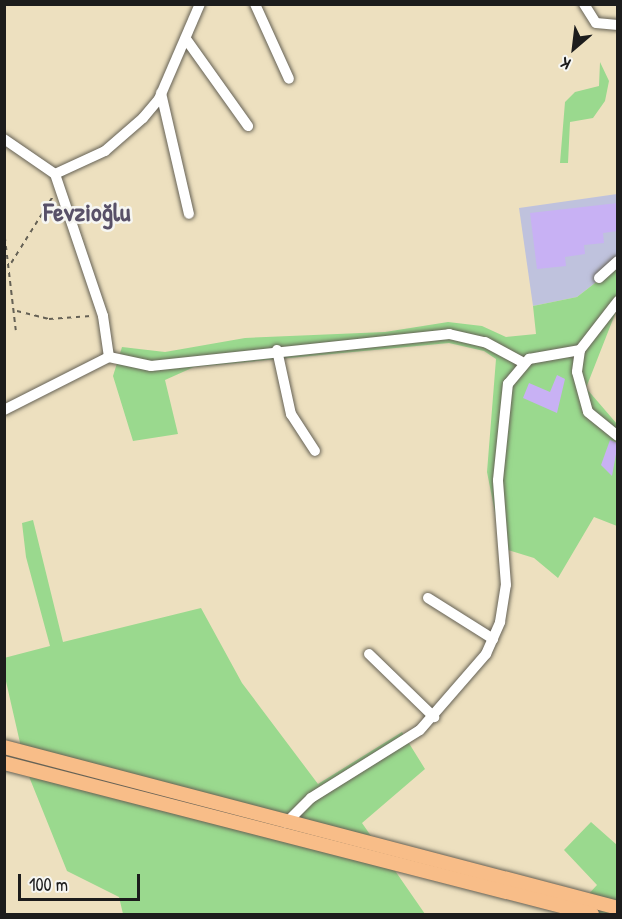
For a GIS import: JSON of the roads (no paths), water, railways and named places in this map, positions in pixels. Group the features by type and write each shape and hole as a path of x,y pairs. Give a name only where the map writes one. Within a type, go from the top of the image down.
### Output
{"main road":[{"path":"4,747 286,823 618,908"},
{"path":"4,763 592,915"}],"street":[{"path":"55,174 115,144 161,93 200,4"},
{"path":"255,4 289,79"},
{"path":"584,4 596,23 618,25"},
{"path":"186,39 248,126"},
{"path":"161,93 189,214"},
{"path":"4,139 55,174 102,312 109,357"},
{"path":"598,278 618,261"},
{"path":"618,301 580,350 581,398 593,418 618,436"},
{"path":"4,410 109,357 151,366 277,350 448,334 485,342 524,363"},
{"path":"277,350 291,414 315,451"},
{"path":"286,823 311,798 394,749 434,717 471,676 493,639 506,585 498,480 508,384 524,363 580,350"},
{"path":"428,598 493,639"},
{"path":"369,654 434,717"}],"district":[{"name":"Fevzioğlu","path":"87,212"}]}
